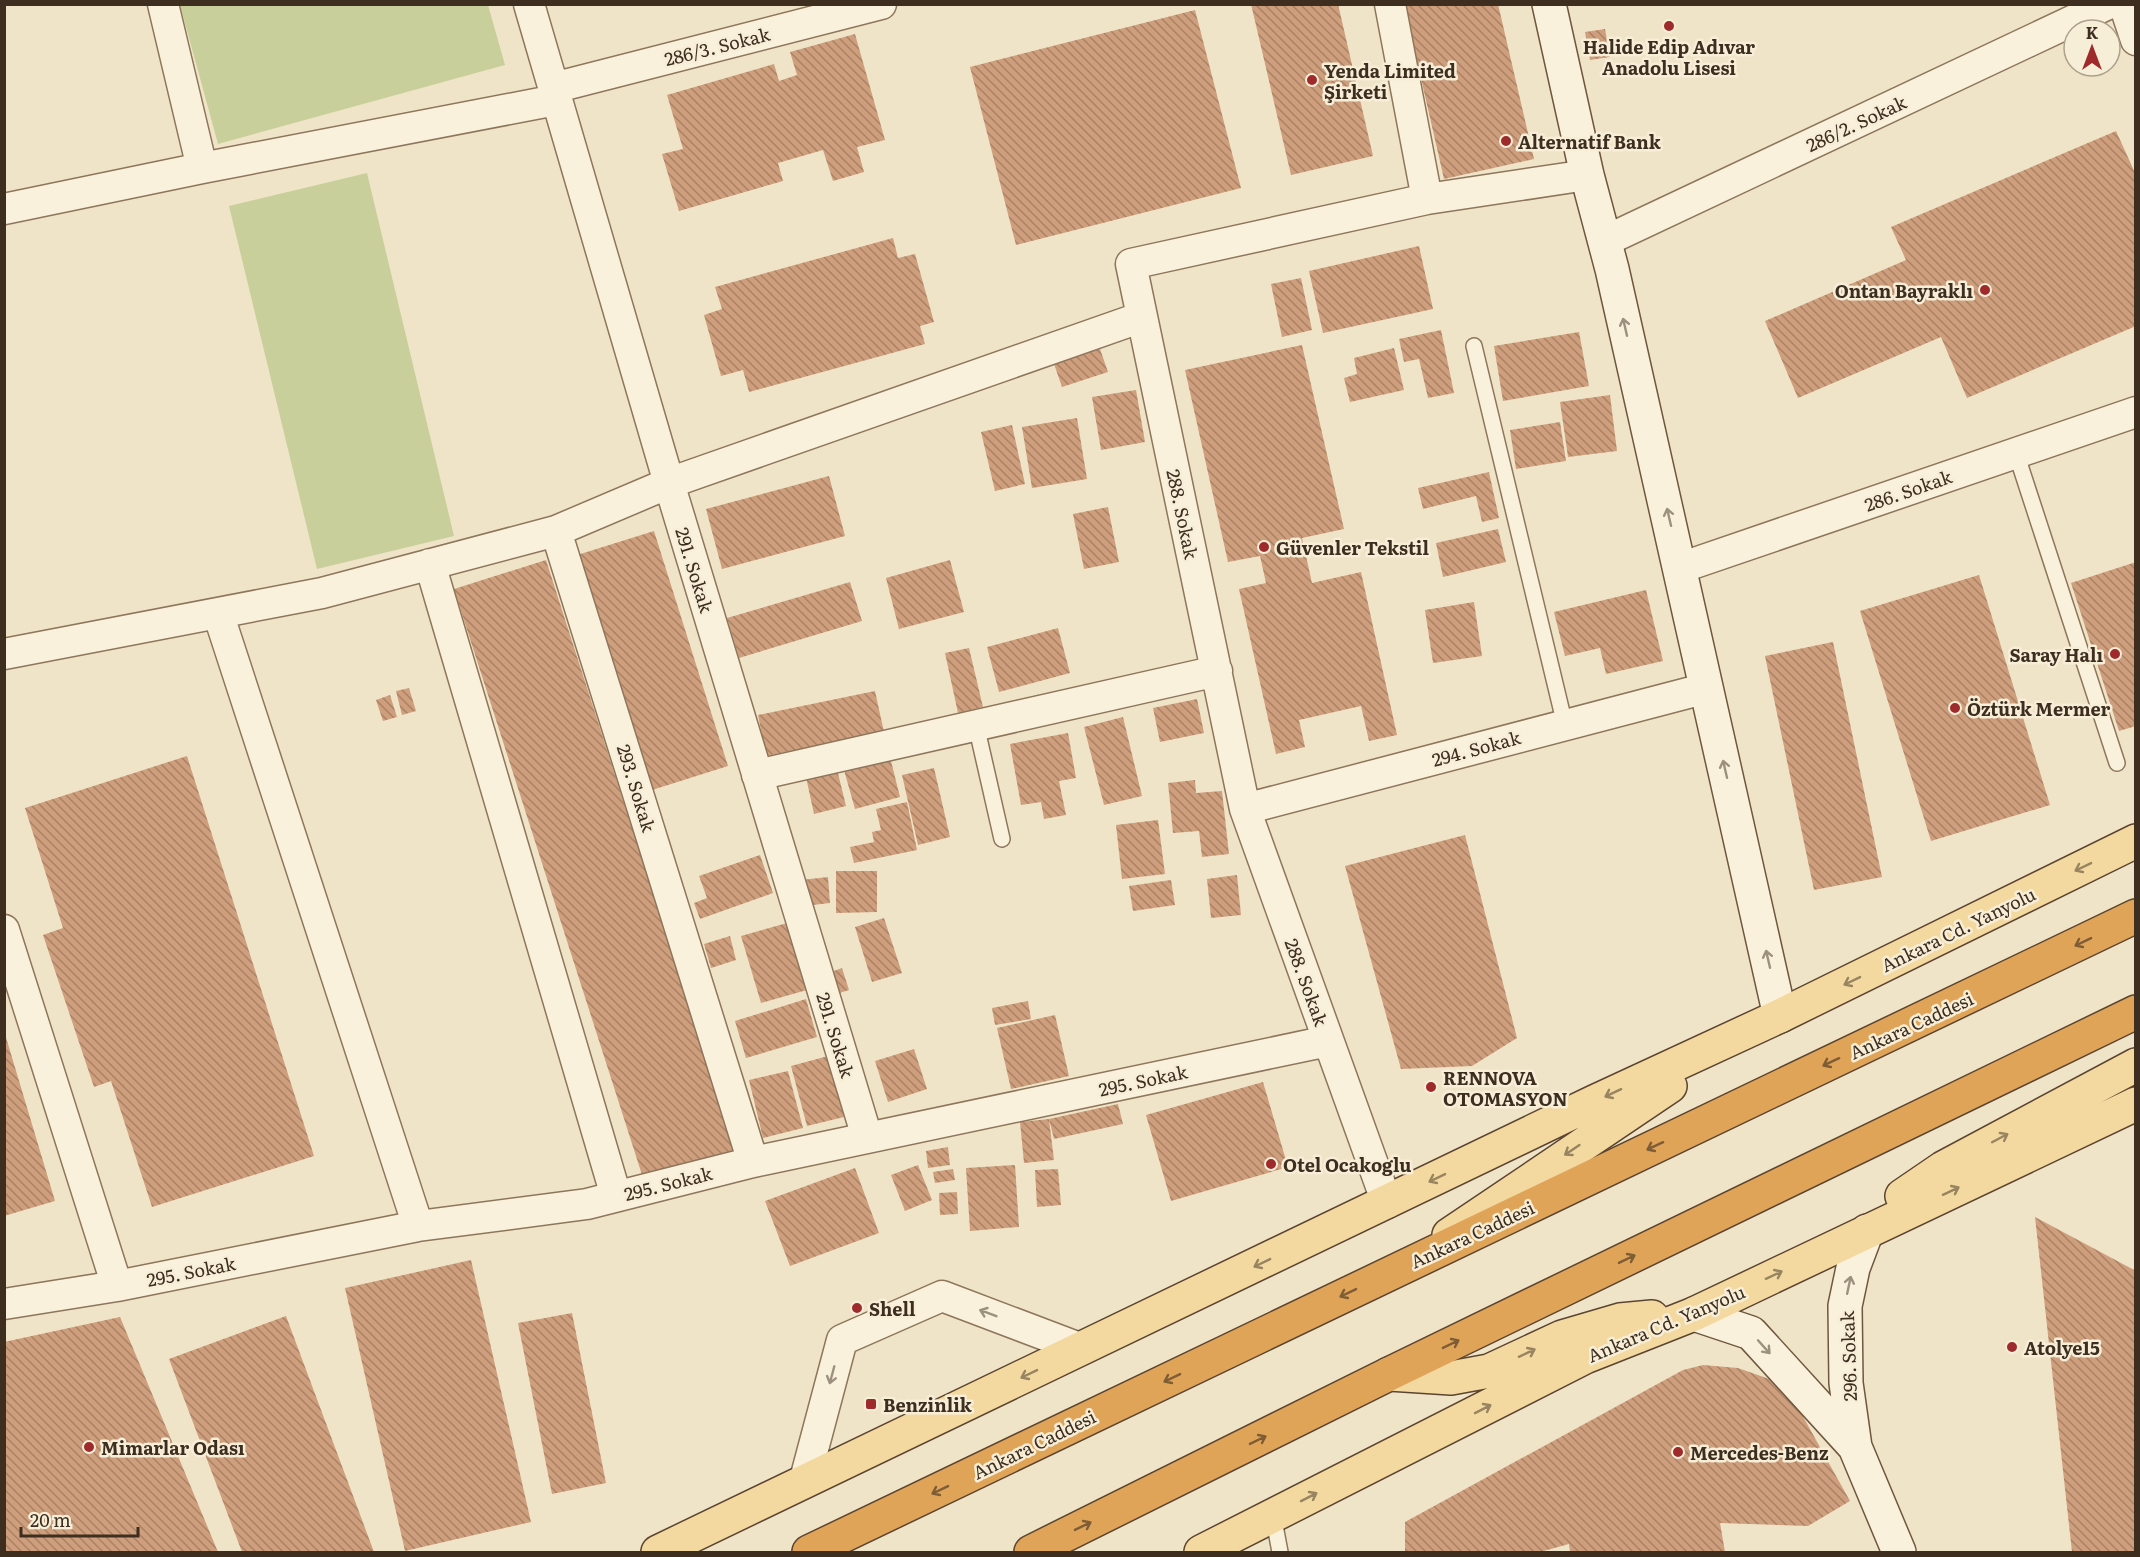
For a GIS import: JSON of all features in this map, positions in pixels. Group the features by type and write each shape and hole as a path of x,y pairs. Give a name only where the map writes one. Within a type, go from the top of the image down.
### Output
{"highway":[{"name":"Ankara Caddesi","path":"809,1552 2136,916"},
{"path":"1030,1552 1389,1374 2136,1012"}],"main road":[{"path":"1549,4 1680,567 1780,1016"},
{"name":"Ankara Cd. Yanyolu","path":"1780,1016 2136,841"},
{"path":"658,1552 1584,1107 1780,1016"},
{"path":"1401,1268 1628,1112 1780,1016"},
{"path":"1866,1231 1902,1196 1943,1168 2136,1065"},
{"name":"Ankara Cd. Yanyolu","path":"1201,1552 1585,1357 1694,1314 2136,1104"},
{"name":"296. Sokak","path":"1866,1231 1853,1268 1845,1306 1846,1383 1855,1447 1899,1552"},
{"path":"1389,1374 1451,1378 1489,1371 1562,1337 1620,1320 1694,1314"},
{"name":"296. Sokak","path":"1694,1314 1751,1333 1855,1447"}],"street":[{"path":"163,4 202,168"},
{"name":"291. Sokak","path":"529,4 669,483 867,1137"},
{"name":"286/3. Sokak","path":"4,209 555,94 881,4"},
{"path":"1390,4 1427,199"},
{"name":"286/2. Sokak","path":"1605,241 2108,4"},
{"path":"2124,4 2136,40"},
{"name":"288. Sokak","path":"1387,1203 1245,809 1131,264 1427,199 1587,175"},
{"path":"4,654 322,593 556,531 669,483 1142,317"},
{"name":"286. Sokak","path":"1680,567 2136,412"},
{"name":"293. Sokak","path":"556,531 753,1162"},
{"path":"430,564 616,1196"},
{"path":"218,613 418,1226"},
{"path":"757,775 1216,671"},
{"name":"294. Sokak","path":"1245,809 1707,688"},
{"path":"4,930 117,1286"},
{"name":"295. Sokak","path":"4,1304 117,1286 418,1226 587,1204 753,1162 1328,1041"},
{"path":"804,1483 842,1340 942,1296 1082,1349"}],"lane":[{"path":"1474,346 1565,725"},
{"path":"2016,453 2117,763"},
{"path":"976,725 1002,838"},
{"path":"1273,1515 1280,1552"}],"green space":[{"path":"180,5 488,5 505,65 218,144"},
{"path":"367,173 454,536 317,569 229,206"}],"building":[{"name":"Yenda Limited Şirketi","path":"1251,4 1338,4 1373,156 1291,175"},
{"path":"1404,4 1498,4 1534,159 1444,179"},
{"path":"1195,10 1241,188 1016,245 970,67"},
{"path":"1605,29 1610,57 1590,60 1585,32"},
{"path":"855,34 885,140 857,147 864,172 833,181 823,150 778,163 783,181 679,211 662,154 683,149 667,95 774,64 779,81 797,75 790,52"},
{"name":"Ontan Bayraklı","path":"2116,131 2136,175 2136,326 1967,398 1941,337 1798,398 1765,321 1906,260 1891,227"},
{"path":"893,238 898,258 915,254 934,322 920,326 925,344 749,392 743,370 721,376 704,315 722,309 715,287"},
{"path":"1419,246 1433,309 1323,333 1309,271"},
{"path":"1301,278 1312,330 1282,337 1271,284"},
{"path":"1441,330 1454,393 1428,398 1419,359 1404,362 1399,339"},
{"path":"1579,332 1589,386 1503,401 1494,346"},
{"name":"Güvenler Tekstil","path":"1302,345 1344,529 1302,538 1312,583 1361,572 1397,735 1369,741 1361,706 1299,720 1305,747 1276,754 1239,589 1266,583 1260,556 1228,562 1185,370"},
{"path":"1099,346 1108,372 1062,387 1053,361"},
{"path":"1394,348 1404,390 1350,402 1344,378 1357,374 1354,358"},
{"path":"1136,390 1145,442 1101,450 1092,397"},
{"path":"1610,395 1617,451 1568,457 1560,402"},
{"path":"1077,418 1087,479 1032,488 1022,427"},
{"path":"1560,422 1566,461 1516,469 1510,430"},
{"path":"1012,425 1025,484 995,491 981,432"},
{"path":"1489,472 1499,518 1482,522 1476,496 1423,509 1418,488"},
{"path":"829,476 845,536 722,569 706,509"},
{"path":"1108,507 1119,562 1084,569 1073,514"},
{"path":"1498,529 1506,562 1443,577 1436,543"},
{"path":"654,531 728,766 649,791 574,556"},
{"path":"546,560 736,1152 644,1181 454,589"},
{"path":"950,560 964,612 899,629 886,578"},
{"name":"Saray Halı","path":"2136,562 2136,726 2119,731 2071,583"},
{"name":"Öztürk Mermer","path":"1979,575 2050,805 1931,841 1860,611"},
{"path":"850,582 862,621 739,658 727,618"},
{"path":"1646,590 1663,661 1606,674 1600,648 1565,656 1554,612"},
{"path":"1474,602 1482,656 1433,663 1425,610"},
{"path":"1058,628 1070,673 999,692 987,647"},
{"path":"1833,642 1882,877 1814,890 1765,656"},
{"path":"969,648 983,707 958,713 945,653"},
{"path":"409,688 416,711 402,715 396,691"},
{"path":"875,691 884,732 766,756 758,715"},
{"path":"390,695 397,717 383,721 376,700"},
{"path":"1197,699 1204,733 1160,742 1153,708"},
{"path":"1123,717 1142,796 1104,805 1084,727"},
{"path":"1068,733 1076,778 1059,781 1066,815 1044,819 1041,802 1021,805 1010,744"},
{"path":"187,756 314,1156 152,1207 111,1081 94,1087 43,935 63,928 25,808"},
{"path":"890,757 900,797 855,809 844,770"},
{"path":"835,761 846,806 814,814 804,768"},
{"path":"934,768 950,837 918,845 902,775"},
{"path":"1195,780 1196,793 1222,791 1229,854 1202,857 1199,831 1173,833 1168,783"},
{"path":"907,802 917,850 854,863 850,847 874,842 872,832 881,830 876,809"},
{"path":"1158,820 1165,874 1122,879 1116,825"},
{"path":"1465,835 1517,1038 1472,1066 1401,1069 1345,866"},
{"path":"760,855 773,893 700,919 694,903 707,898 699,876"},
{"path":"836,871 877,871 877,912 836,913"},
{"path":"1237,875 1241,915 1211,918 1207,879"},
{"path":"828,877 830,903 804,906 801,880"},
{"path":"1171,880 1175,905 1133,911 1129,886"},
{"path":"884,918 902,973 872,982 855,927"},
{"path":"787,923 807,990 761,1003 741,936"},
{"path":"730,936 736,960 711,968 704,944"},
{"path":"842,968 849,990 830,996 823,975"},
{"path":"806,999 817,1037 746,1058 735,1021"},
{"path":"1028,1001 1031,1019 995,1025 992,1008"},
{"path":"1055,1015 1069,1076 1011,1089 997,1028"},
{"path":"4,1035 55,1201 4,1216"},
{"path":"914,1049 927,1089 888,1102 875,1061"},
{"path":"828,1056 844,1117 807,1126 791,1066"},
{"path":"788,1071 803,1128 763,1138 749,1080"},
{"path":"1263,1082 1288,1167 1171,1201 1146,1115"},
{"path":"1118,1104 1123,1124 1054,1139 1049,1119"},
{"path":"1049,1119 1054,1160 1024,1163 1020,1122"},
{"path":"948,1147 950,1165 928,1168 926,1151"},
{"path":"918,1165 932,1200 905,1211 891,1175"},
{"path":"1015,1165 1019,1227 970,1231 966,1168"},
{"path":"855,1168 879,1233 790,1266 765,1201"},
{"path":"953,1169 955,1180 935,1183 933,1172"},
{"path":"1058,1169 1061,1205 1037,1207 1035,1170"},
{"path":"957,1192 958,1214 940,1215 939,1193"},
{"path":"2035,1217 2136,1271 2136,1552 2072,1552"},
{"path":"471,1260 531,1522 405,1551 345,1288"},
{"path":"572,1313 606,1483 552,1494 518,1323"},
{"path":"286,1316 374,1552 242,1552 169,1359"},
{"name":"Mimarlar Odası","path":"120,1317 218,1552 4,1552 4,1342"},
{"name":"Mercedes-Benz","path":"1703,1365 1738,1368 1772,1380 1796,1404 1850,1501 1808,1526 1720,1523 1725,1552 1570,1552 1569,1544 1540,1552 1405,1552 1405,1522 1683,1370"}],"place":[{"name":"Halide Edip Adıvar Anadolu Lisesi","path":"1669,26"},
{"name":"Yenda Limited Şirketi","path":"1312,80"},
{"name":"Alternatif Bank","path":"1506,141"},
{"name":"Ontan Bayraklı","path":"1985,290"},
{"name":"Güvenler Tekstil","path":"1264,547"},
{"name":"Saray Halı","path":"2115,654"},
{"name":"Öztürk Mermer","path":"1955,708"},
{"name":"RENNOVA OTOMASYON","path":"1431,1087"},
{"name":"Otel Ocakoglu","path":"1271,1164"},
{"name":"Shell","path":"857,1308"},
{"name":"Atolye15","path":"2012,1347"},
{"name":"Benzinlik","path":"871,1404"},
{"name":"Mimarlar Odası","path":"89,1447"},
{"name":"Mercedes-Benz","path":"1678,1452"}]}
